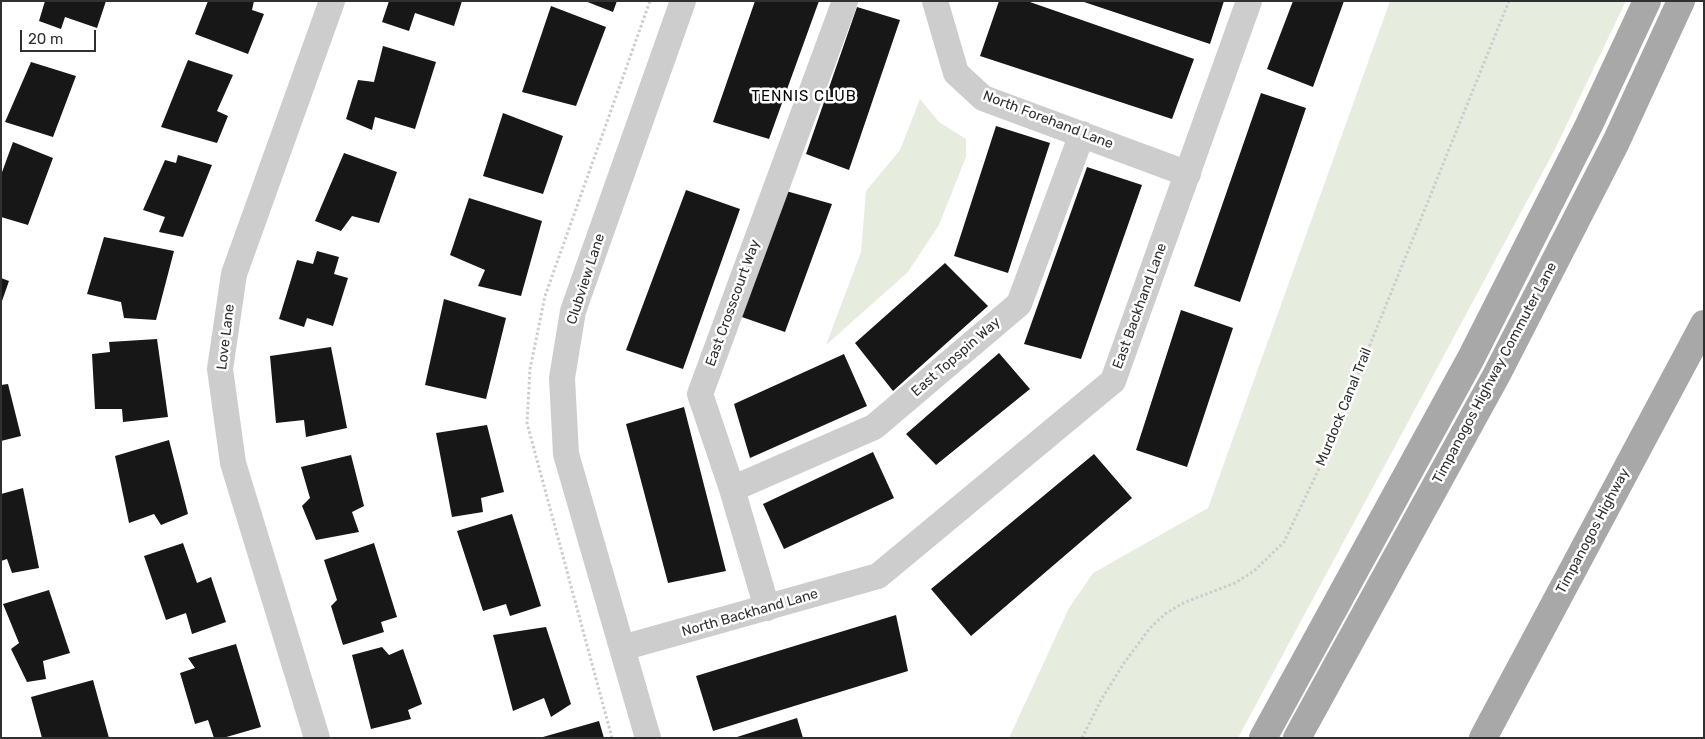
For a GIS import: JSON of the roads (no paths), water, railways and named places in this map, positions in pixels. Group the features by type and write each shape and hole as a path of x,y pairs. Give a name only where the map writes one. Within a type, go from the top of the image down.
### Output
{"main road":[{"name":"Timpanogos Highway Commuter Lane","path":"1263,738 1471,358 1589,125 1647,1"},
{"name":"Timpanogos Highway Commuter Lane","path":"1297,738 1496,376 1616,142 1681,1"},
{"name":"Timpanogos Highway","path":"1483,738 1704,324"}],"street":[{"name":"Love Lane","path":"317,738 233,463 220,369 234,274 332,1"},
{"name":"Clubview Lane","path":"648,738 566,454 562,378 572,311 683,1"},
{"name":"East Crosscourt Way","path":"767,608 732,489 700,394 845,1"},
{"name":"North Forehand Lane","path":"935,1 956,73 983,98 1188,174"},
{"name":"East Backhand Lane","path":"878,576 1112,381 1249,1"},
{"name":"East Topspin Way","path":"732,489 874,427 1019,304 1082,134"},
{"name":"North Backhand Lane","path":"622,648 878,576"}],"district":[{"name":"TENNIS CLUB","path":"804,97"}]}
